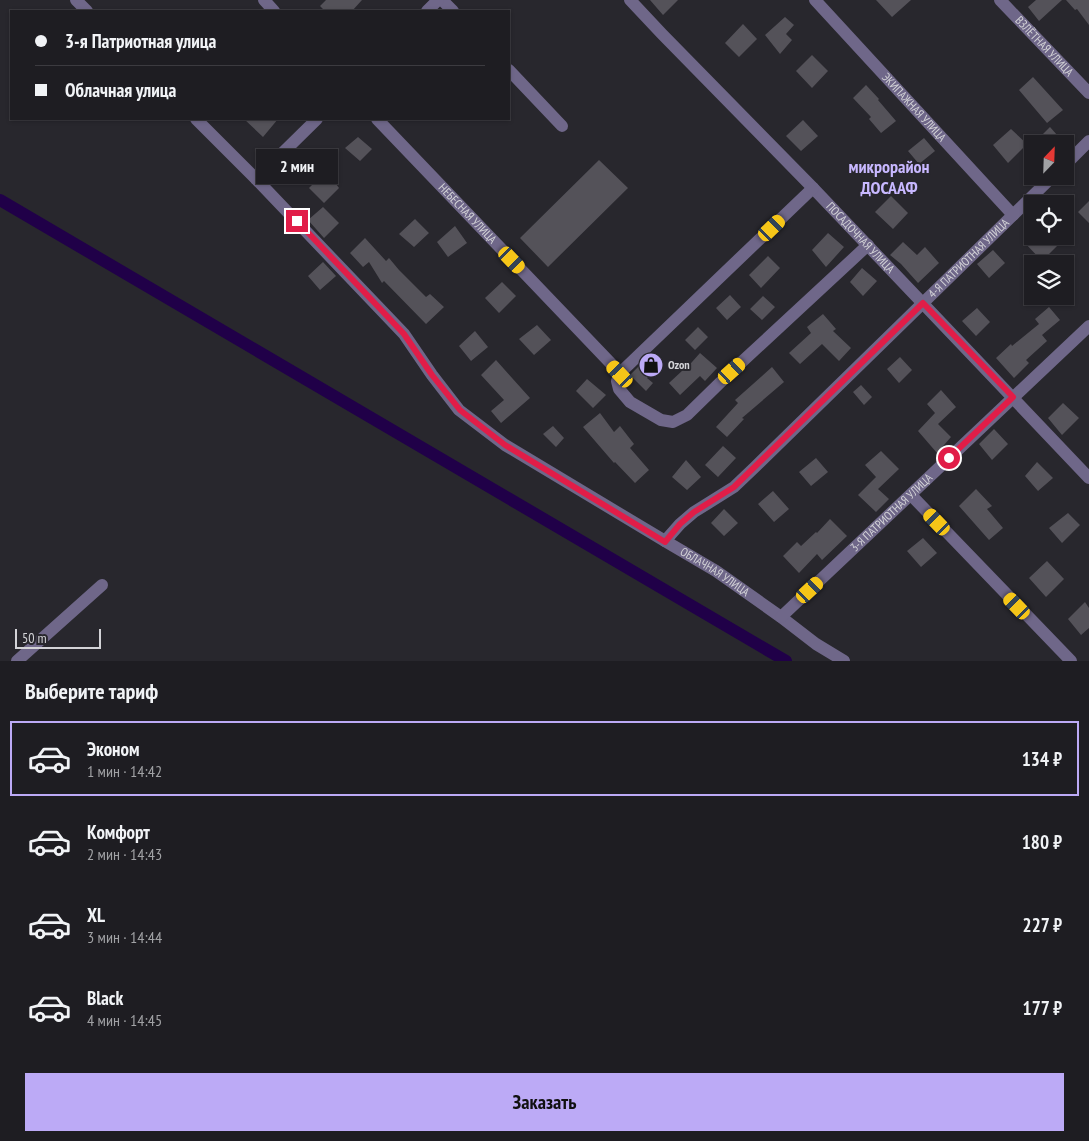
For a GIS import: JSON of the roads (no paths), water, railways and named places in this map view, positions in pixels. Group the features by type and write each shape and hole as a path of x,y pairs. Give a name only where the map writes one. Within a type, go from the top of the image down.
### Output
{"street":[{"path":"76,0 87,10"},
{"path":"264,0 273,10"},
{"path":"428,10 440,0 452,10"},
{"name":"ПОСАДОЧНАЯ УЛИЦА","path":"630,0 868,245 1089,478"},
{"name":"ЭКИПАЖНАЯ УЛИЦА","path":"815,0 1013,215"},
{"name":"ВЗЛЁТНАЯ УЛИЦА","path":"1000,0 1089,93"},
{"path":"510,71 562,126"},
{"name":"ОБЛАЧНАЯ УЛИЦА","path":"197,120 404,334 432,375 460,410 505,445 665,542 716,570 816,644 844,661"},
{"path":"256,179 317,120"},
{"name":"НЕБЕСНАЯ УЛИЦА","path":"378,120 620,374"},
{"path":"1074,156 1089,141"},
{"name":"4-Я ПАТРИОТНАЯ УЛИЦА","path":"665,542 680,524 694,512 734,487 1044,185"},
{"path":"813,188 620,374 617,381 619,389 630,402 661,420 673,422 687,415 868,245"},
{"name":"3-Я ПАТРИОТНАЯ УЛИЦА","path":"781,617 1089,326"},
{"path":"911,494 1071,661"},
{"path":"17,661 102,585"}],"waterway":[{"path":"0,200 786,661"}],"place":[{"name":"Ozon","path":"651,365"}],"district":[{"name":"микрорайон ДОСААФ","path":"889,177"}]}
